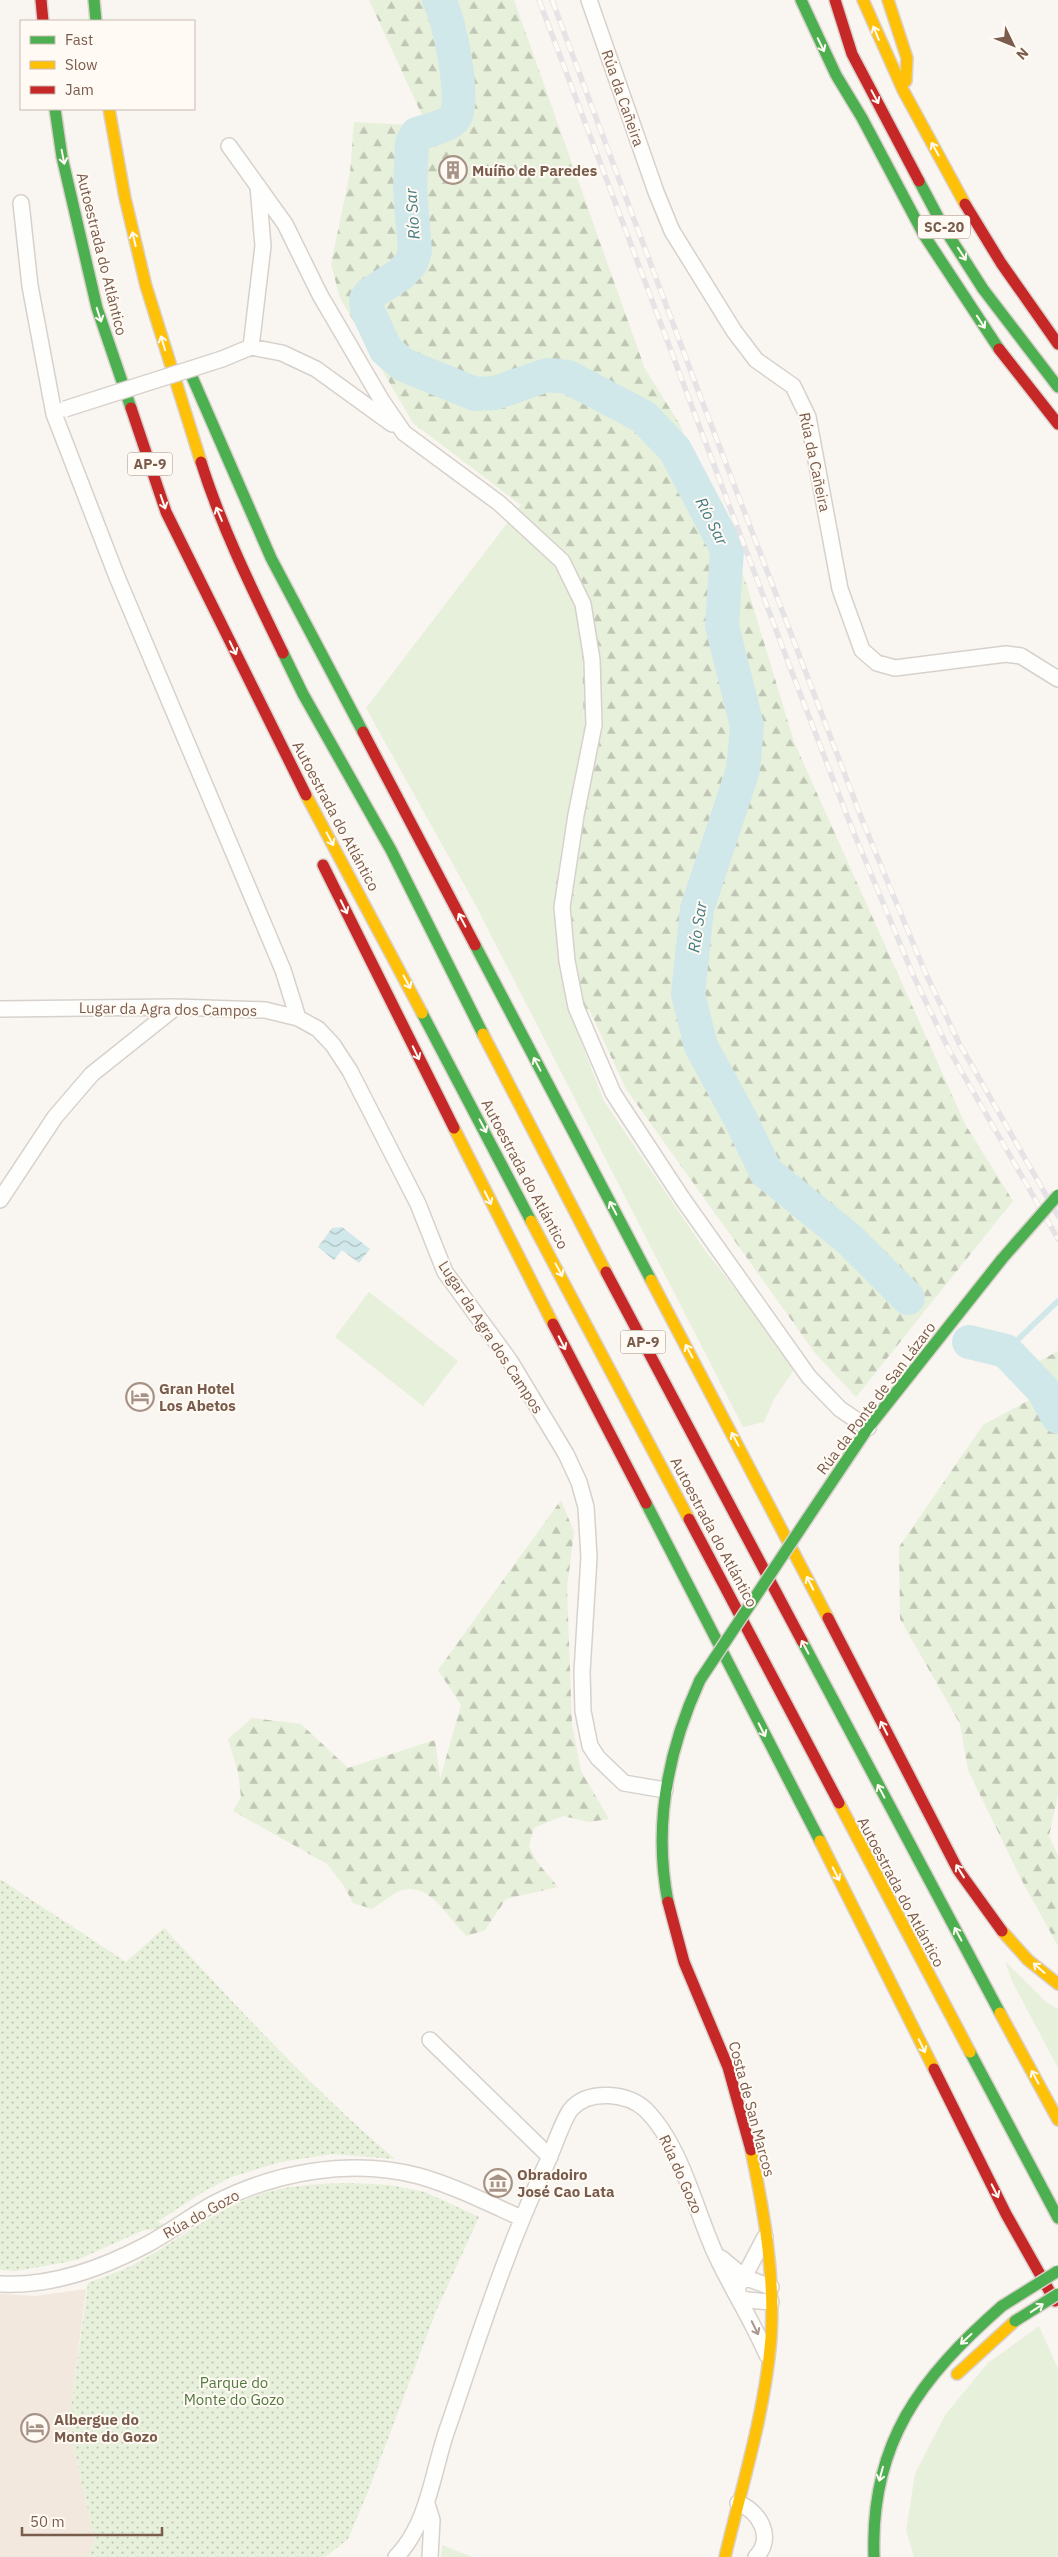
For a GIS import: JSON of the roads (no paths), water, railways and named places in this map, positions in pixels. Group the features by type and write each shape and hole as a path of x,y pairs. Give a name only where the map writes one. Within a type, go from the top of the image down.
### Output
{"main road":[{"path":"41,0 43,20"},
{"path":"94,0 96,20"},
{"path":"801,0 836,75 862,118"},
{"name":"SC-20","path":"835,0 852,54 944,228 983,288 1058,387"},
{"name":"SC-20","path":"863,0 882,47 958,192 1003,267 1058,344"},
{"path":"888,0 907,58 905,92"},
{"path":"852,54 862,118"},
{"name":"Autoestrada do Atlántico","path":"55,110 62,156 97,308 166,512 307,796 519,1194 922,1965 1058,2218"},
{"name":"Autoestrada do Atlántico","path":"109,110 125,198 146,286 212,497 238,559 302,694 391,850 476,1020 678,1410 1058,2120"},
{"name":"SC-20","path":"862,118 924,235 994,343 1058,424"},
{"path":"146,286 164,306"},
{"path":"185,359 194,387 271,558 771,1506 958,1870 990,1916 1020,1952 1058,1984"},
{"path":"307,796 310,831"},
{"path":"320,858 509,1239 814,1829 1006,2214 1058,2305"},
{"name":"Rúa da Ponte de San Lázaro","path":"700,1680 868,1428 1002,1260 1058,1195"},
{"name":"Costa de San Marcos","path":"700,1680 688,1703 676,1737 665,1790 661,1826 661,1862 674,1930 685,1963 728,2068 750,2146 766,2233 772,2302 769,2360 725,2557"},
{"path":"874,2557 872,2534 877,2490 887,2451 906,2410 948,2356 1002,2306 1058,2271"},
{"path":"951,2382 963,2368 1015,2321 1058,2294"}],"street":[{"name":"Rúa da Cañeira","path":"589,0 646,165 672,231 734,331 756,360 793,386 808,417 840,588 862,650 877,663 895,668 1006,654 1022,656 1058,679"},
{"path":"229,146 285,224 320,295 382,401 404,433"},
{"path":"251,347 263,246 258,185"},
{"path":"21,203 30,286 59,412 117,577 283,970 298,1018"},
{"path":"59,412 222,359 251,347 282,353 316,369 499,503 562,561 584,604 592,660 594,725 576,815 562,907 566,962 576,1007 613,1093 682,1198 809,1377 840,1410 868,1428"},
{"path":"0,1200 55,1117 92,1074 176,1007"},
{"name":"Lugar da Agra dos Campos","path":"0,1009 176,1007 265,1010 298,1018 318,1029 333,1045 350,1070 418,1204 445,1272 510,1360 570,1461 579,1482 586,1507 589,1557 582,1672 583,1711 590,1746 598,1758 624,1783 665,1790"},
{"path":"430,2040 550,2157"},
{"name":"Rúa do Gozo","path":"396,2557 412,2535 427,2504 445,2437 521,2218 572,2108 590,2096 605,2095 625,2099 644,2108 662,2131 676,2158 716,2254 769,2360"},
{"name":"Rúa do Gozo","path":"0,2284 42,2282 93,2270 148,2244 212,2205 245,2189 288,2176 323,2170 382,2169 419,2176 474,2196 521,2218"},
{"path":"766,2233 762,2245 738,2286 738,2296 747,2300 772,2302"},
{"name":"Rúa do Gozo","path":"716,2254 744,2276 771,2287"},
{"path":"738,2503 756,2514 763,2525 765,2538 773,2557"},
{"path":"427,2504 432,2520 430,2557"},
{"path":"756,2557 765,2538"}],"water":[{"path":"342,1227 370,1249 359,1263 342,1250 334,1260 318,1247 332,1228"}],"waterway":[{"name":"Río Sar","path":"439,0 447,23 455,59 459,94 458,108 452,120 443,126 417,134 412,143 410,190 415,251 411,263 401,274 370,294 366,300 367,309 386,350 404,365 475,394 495,393 547,375 568,377 644,417 675,450 727,549 722,626 747,726 743,770 697,909 688,994 701,1046 740,1118 766,1172 849,1239 908,1298"},
{"path":"1006,1351 1058,1301"},
{"name":"Río Sar","path":"969,1342 1006,1351 1043,1390 1058,1417"}],"railway":[{"path":"539,0 793,675 851,826 914,977 948,1048 1058,1239"},
{"path":"552,0 699,393 863,822 925,972 959,1043 1058,1216"}],"place":[{"name":"Muíño de Paredes","path":"453,170"},
{"name":"Gran Hotel Los Abetos","path":"140,1397"},
{"name":"Obradoiro José Cao Lata","path":"498,2183"},
{"name":"Albergue do Monte do Gozo","path":"35,2428"}],"park label":[{"name":"Parque do Monte do Gozo","path":"234,2390"}]}
